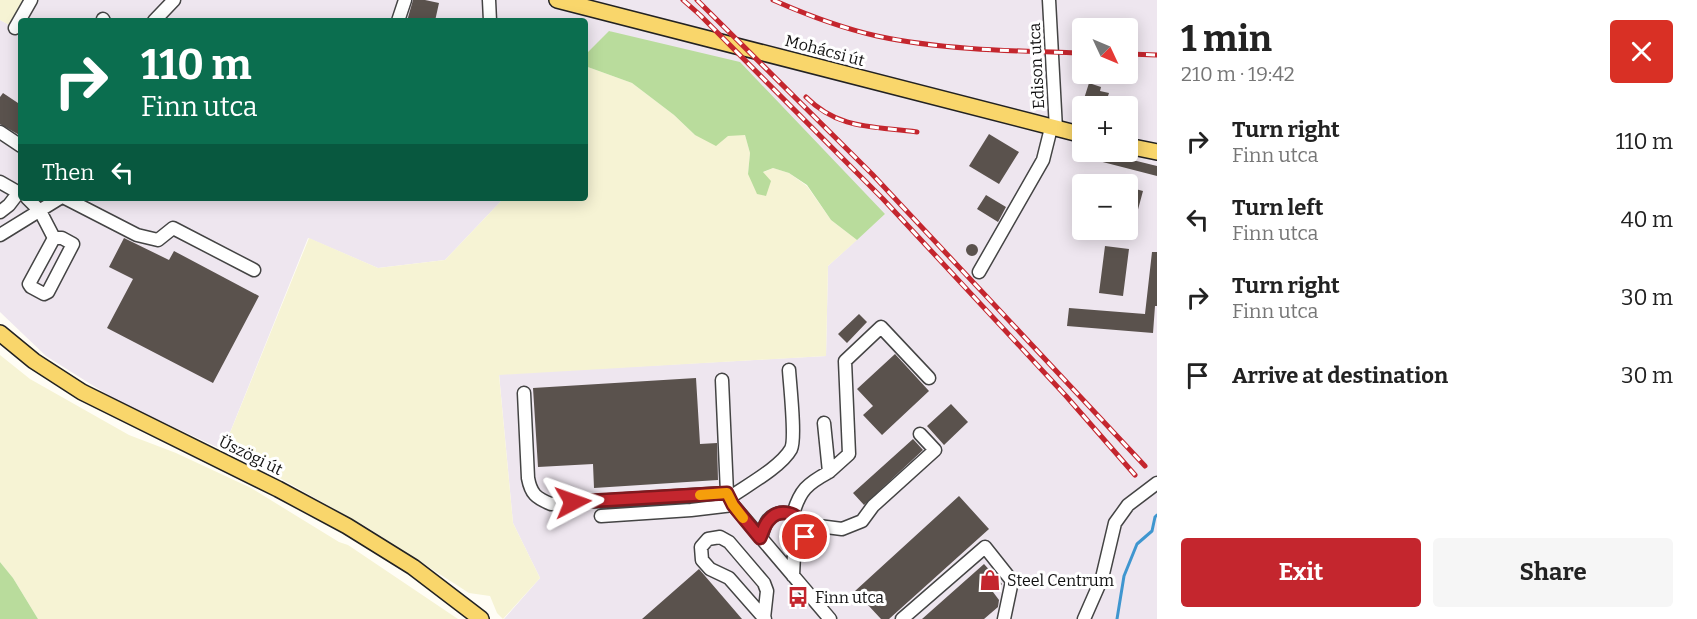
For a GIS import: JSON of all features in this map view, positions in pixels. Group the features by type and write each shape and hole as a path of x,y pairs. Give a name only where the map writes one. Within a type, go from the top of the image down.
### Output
{"main road":[{"name":"Mohácsi út","path":"566,1 1072,133"},
{"path":"1138,148 1157,152"},
{"name":"Üszögi út","path":"0,333 34,361 82,392 279,489 347,526 413,567 481,619"}],"street":[{"path":"21,18 31,0"},
{"path":"157,18 174,0"},
{"path":"399,18 405,0"},
{"path":"489,0 490,18"},
{"name":"Edison utca","path":"979,272 1043,160 1054,129 1049,0"},
{"path":"15,28 18,23"},
{"path":"0,132 18,144"},
{"path":"0,182 18,193"},
{"path":"0,212 18,198"},
{"path":"29,201 40,211 54,238"},
{"path":"0,235 55,201"},
{"path":"71,201 137,235 158,240 172,228 254,270"},
{"path":"793,514 798,496 813,480 829,472 849,454 845,361 881,327 929,378"},
{"path":"601,516 691,510 729,499 767,472 784,458 792,447 789,370"},
{"path":"722,380 729,499 830,619"},
{"path":"524,393 528,478 530,489 543,501 551,504 729,499"},
{"path":"825,423 829,472"},
{"path":"803,524 842,528 862,521 873,506 935,450 920,434"},
{"path":"1088,618 1102,578 1115,523 1128,505 1157,483"},
{"path":"760,538 768,520 775,514 786,512 793,514 803,524 805,537 794,554 793,576"},
{"path":"720,537 729,542 764,583 767,591 765,618 729,578 710,569 702,560 701,547 708,539 720,537"},
{"path":"902,619 985,547 1012,580 1004,619"}],"shaded area":[{"path":"0,0 31,0 21,18 18,18 15,28 0,20"},
{"path":"31,0 1157,0 1157,619 504,619 540,578 513,523 499,374 826,356 828,266 885,214 610,31 588,52 588,18 21,18"},
{"path":"0,20 15,28 18,23 18,201 501,201 445,260 378,268 308,238 223,450 116,400 46,356 0,312"},
{"path":"588,67 632,83 674,115 695,135 745,135 750,153 748,174 762,173 773,168 789,173 807,186 831,220 857,240 828,266 826,356 499,375 513,523 540,578 503,619 497,613 490,596 469,593 368,528 269,472 223,450 309,238 378,268 445,260 501,201 588,201"},
{"path":"0,355 30,379 129,435 176,453 251,488 339,542 348,545 458,619 38,619 13,578 0,562"}],"green space":[{"path":"609,31 740,62 885,214 857,240 831,220 807,185 789,173 773,168 763,172 771,181 766,196 757,194 748,174 750,153 745,135 728,136 716,146 695,135 674,115 632,83 588,67 588,52"},
{"path":"0,562 13,578 38,619 0,619"}],"building":[{"path":"413,0 439,3 436,18 408,18"},
{"path":"1089,84 1101,87 1100,91 1109,93 1108,96 1085,96"},
{"path":"3,93 18,103 18,134 0,124 0,97"},
{"path":"989,134 1019,152 999,184 969,166"},
{"path":"1138,161 1157,166 1157,176 1103,162"},
{"path":"1138,190 1143,191 1138,210"},
{"path":"986,195 1006,207 998,222 977,209"},
{"path":"124,238 169,260 174,251 259,296 213,383 107,328 133,279 109,267"},
{"path":"974,244 978,250 974,256 970,256 966,248"},
{"path":"1105,246 1129,249 1123,296 1099,293"},
{"path":"1152,252 1157,252 1157,306 1155,306 1153,333 1067,326 1069,308 1145,314"},
{"path":"859,314 867,322 847,343 838,334"},
{"path":"895,354 929,391 882,435 863,415 873,406 857,389"},
{"path":"696,378 700,444 717,443 718,480 594,488 593,464 538,467 533,388"},
{"path":"951,404 968,422 944,445 927,426"},
{"path":"913,439 923,450 864,505 853,493"},
{"path":"959,496 989,529 889,619 881,619 855,591"},
{"path":"984,564 1002,584 993,592 999,600 998,607 984,619 922,619"},
{"path":"699,569 742,619 642,619"}],"waterway":[{"path":"1117,619 1124,576 1137,544 1152,531 1157,515"}],"railway":[{"path":"683,0 883,199 1066,396 1135,475"},
{"path":"697,0 872,174 1145,466"},
{"path":"773,0 837,25 902,41 979,49 1072,53"},
{"path":"1138,54 1157,55"},
{"path":"806,97 818,108 844,121 857,125 917,132"}],"slow traffic":[{"path":"700,495 727,493 743,518"}],"place":[{"name":"Steel Centrum","path":"990,580"},
{"name":"Finn utca","path":"798,597"}],"route":[{"path":"573,502 727,493 733,505 760,538 768,520 775,514 786,512 793,514 803,524 805,537"}]}
